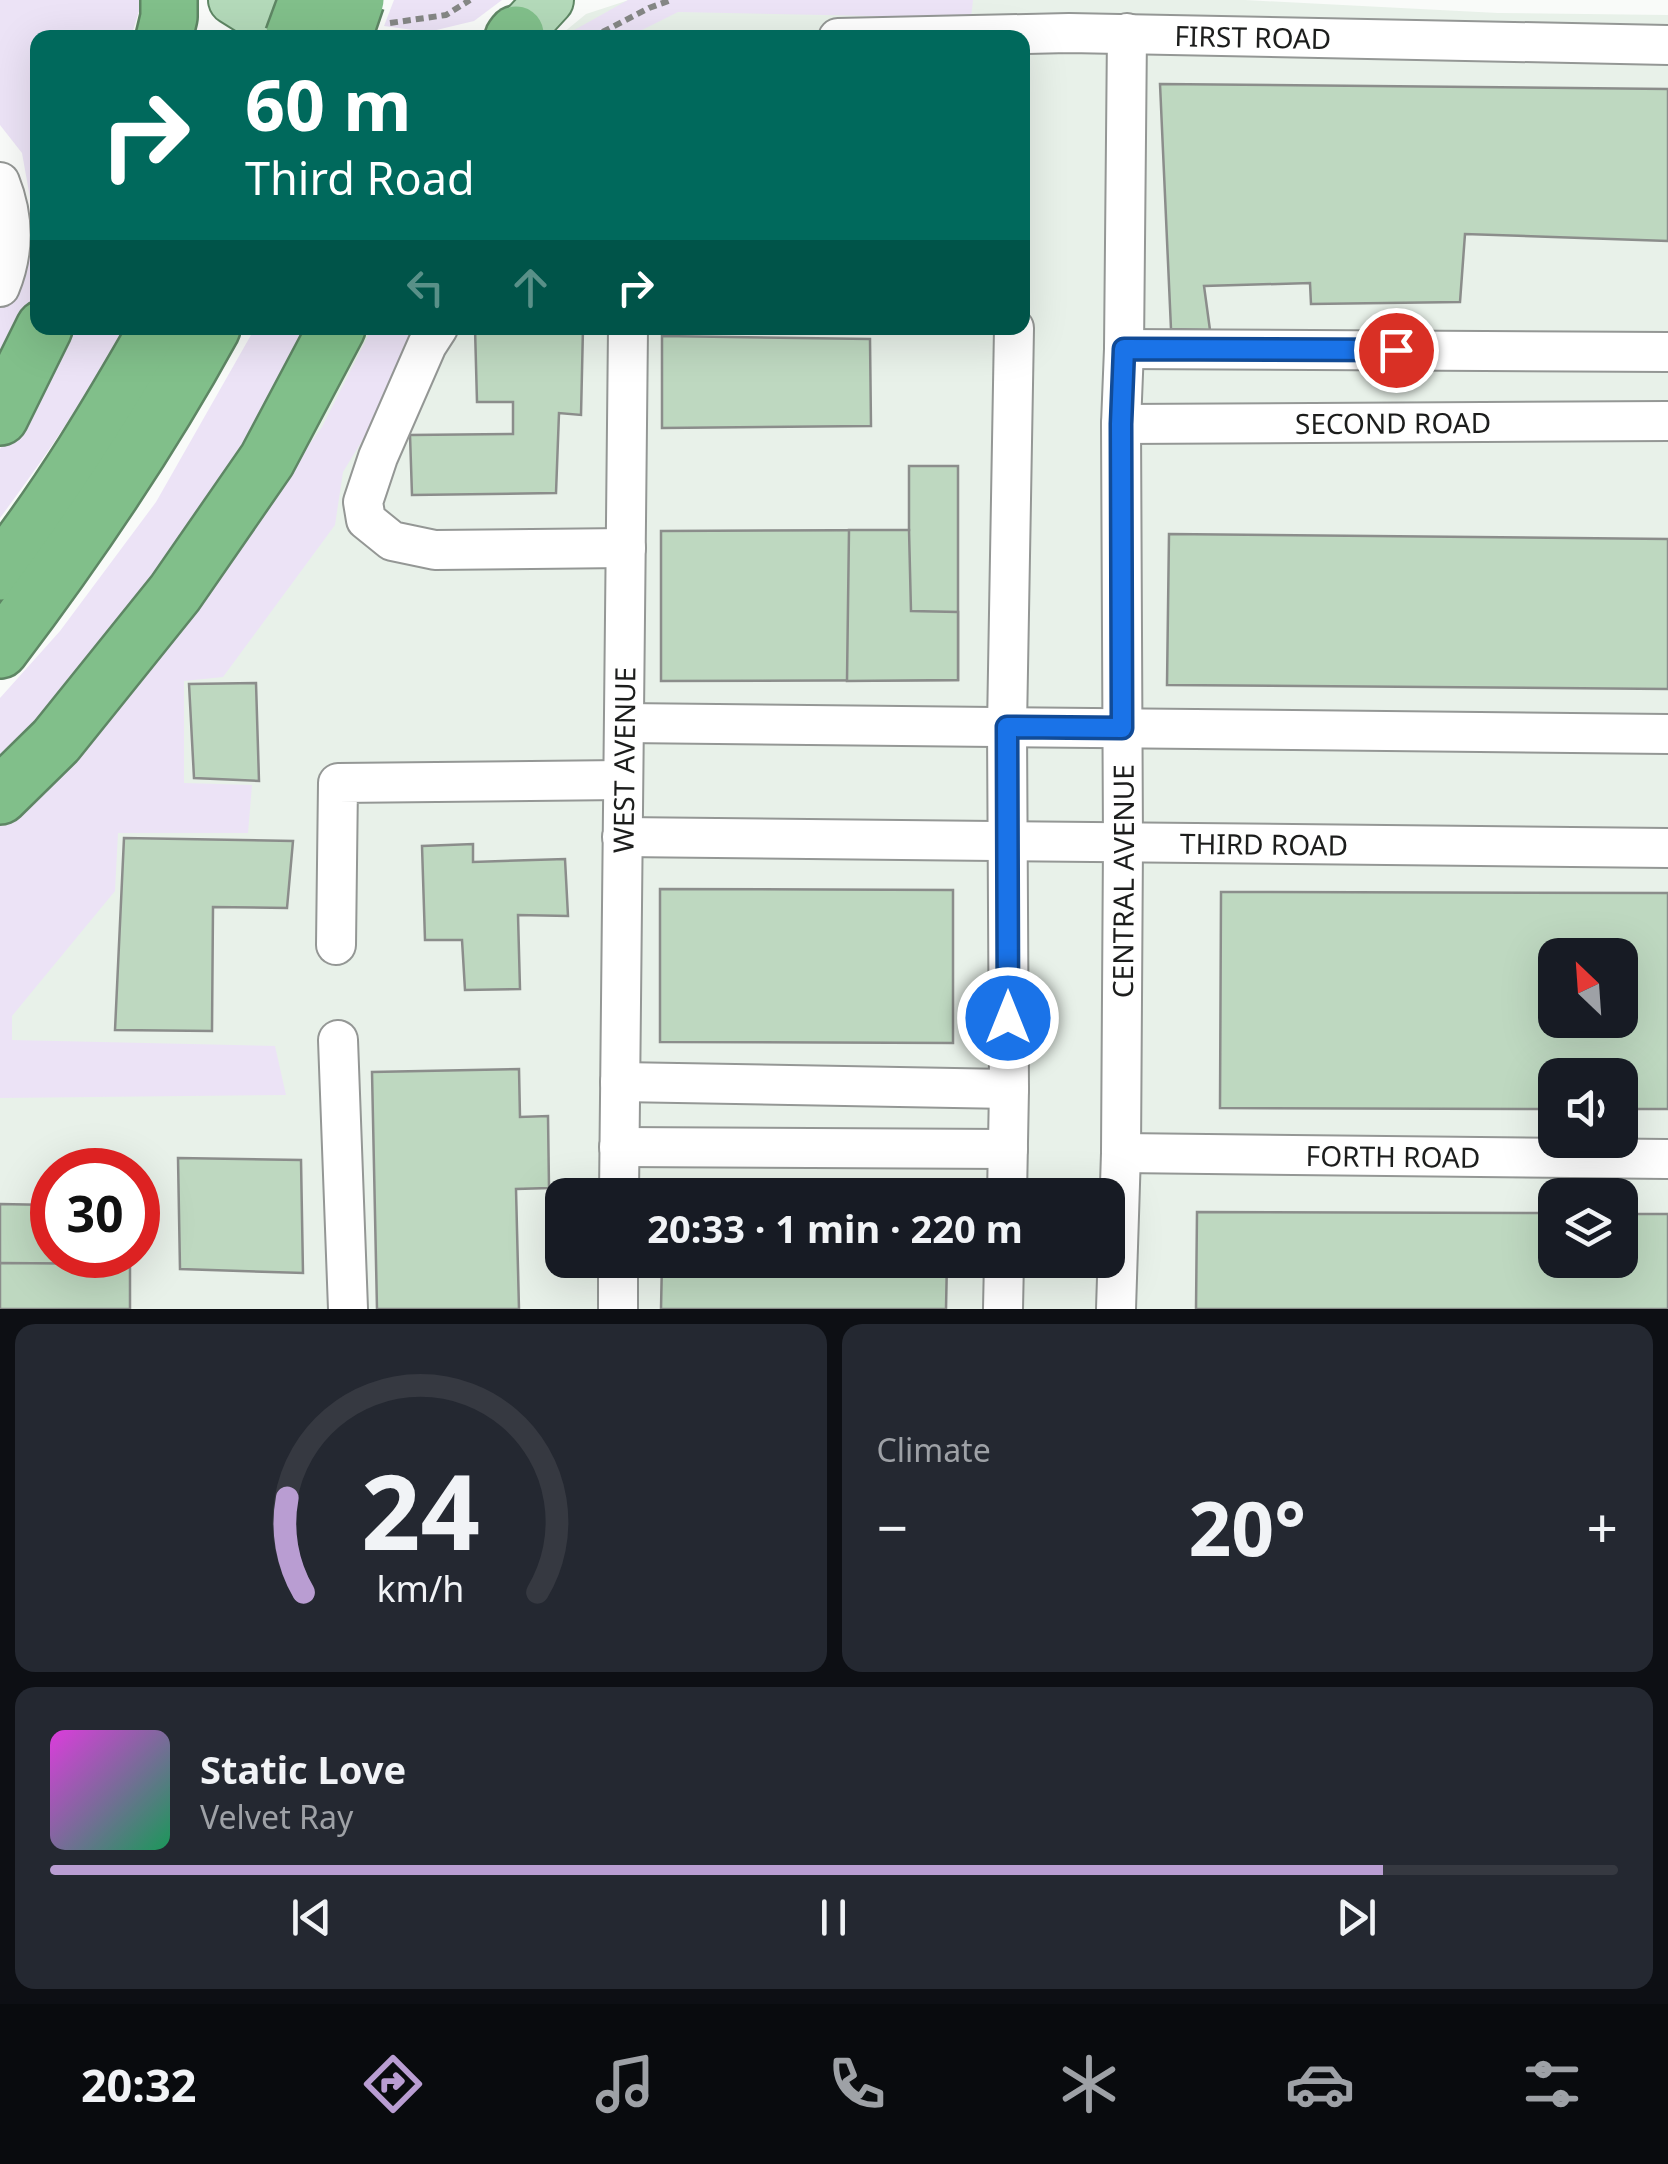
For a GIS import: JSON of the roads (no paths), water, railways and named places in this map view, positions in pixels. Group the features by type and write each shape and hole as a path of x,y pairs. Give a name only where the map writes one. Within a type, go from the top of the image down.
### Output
{"highway":[{"path":"166,30 169,0"},
{"path":"296,30 306,0"},
{"path":"346,30 356,0"},
{"path":"0,416 40,335"},
{"path":"0,572 76,463 154,335"},
{"path":"0,650 120,484 208,335"},
{"path":"0,796 56,741 176,593 267,460 334,335"}],"main road":[{"path":"232,0 297,30"},
{"path":"523,27 568,0"}],"street":[{"name":"FIRST ROAD","path":"1028,30 1069,16 1128,34 1668,45"},
{"name":"CENTRAL AVENUE","path":"1116,1309 1121,1153 1121,424 1128,34"},
{"path":"0,182 12,226 8,267 0,287"},
{"path":"433,335 378,457 363,502 366,520 392,541 435,550 626,548"},
{"name":"WEST AVENUE","path":"619,1178 628,335"},
{"path":"1007,1178 1007,727 1014,335"},
{"path":"1124,349 1668,352"},
{"name":"SECOND ROAD","path":"1121,424 1668,422"},
{"path":"624,723 1668,734"},
{"path":"336,945 338,784 622,780"},
{"name":"THIRD ROAD","path":"622,837 1668,848"},
{"path":"338,1040 348,1309"},
{"path":"620,1082 1008,1089"},
{"path":"619,1147 1008,1149"},
{"name":"FORTH ROAD","path":"1121,1153 1668,1160"},
{"path":"618,1278 618,1309"},
{"path":"1003,1309 1004,1278"}]}
